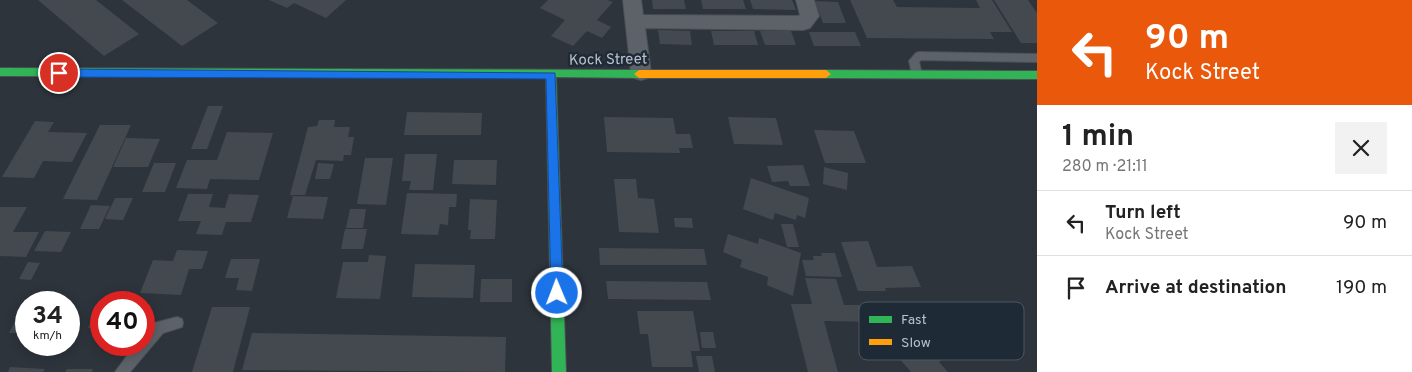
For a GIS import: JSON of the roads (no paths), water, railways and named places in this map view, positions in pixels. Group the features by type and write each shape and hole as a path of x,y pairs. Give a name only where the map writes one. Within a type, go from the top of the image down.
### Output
{"street":[{"path":"632,0 641,73"},
{"path":"635,20 803,23 810,16 805,0"},
{"name":"Kock Street","path":"0,72 1037,75"},
{"path":"551,75 559,372"}],"lane":[{"path":"917,74 914,60 919,56 1037,58"},
{"path":"155,332 159,328 177,323"},
{"path":"122,372 134,356"}]}
